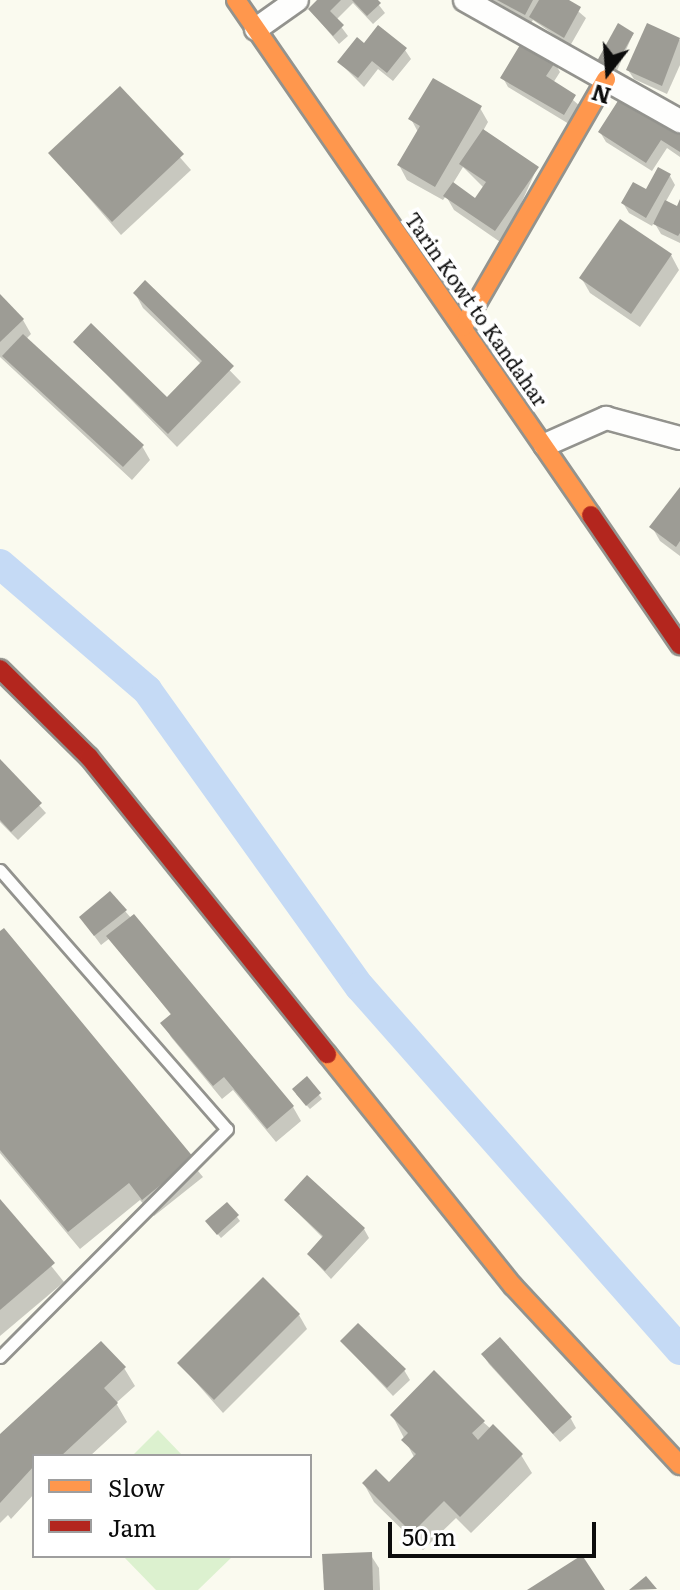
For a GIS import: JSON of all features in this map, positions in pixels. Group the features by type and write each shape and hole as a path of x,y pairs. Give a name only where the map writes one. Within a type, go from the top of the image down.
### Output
{"street":[{"name":"Tarin Kowt to Kandahar","path":"236,0 680,645"},
{"path":"256,29 297,0"},
{"path":"465,0 680,121"},
{"path":"463,327 606,79"},
{"path":"545,445 606,418 680,438"},
{"path":"0,669 89,757 513,1286 680,1465"}],"lane":[{"path":"0,870 227,1129 0,1357"}],"green space":[{"path":"158,1430 181,1454 134,1454"},
{"path":"125,1558 231,1558 198,1590 156,1590"}],"building":[{"path":"317,0 341,0 330,11 344,25 333,36 308,9"},
{"path":"352,0 378,0 381,3 367,16"},
{"path":"497,0 533,0 525,15"},
{"path":"539,0 569,0 581,7 564,38 529,17"},
{"path":"618,23 634,33 613,70 597,61"},
{"path":"647,23 680,38 662,86 626,70"},
{"path":"378,25 407,48 387,73 372,61 358,78 337,62 357,37 364,43"},
{"path":"523,40 556,61 546,76 576,95 564,115 500,78"},
{"path":"433,78 482,106 435,187 397,165 420,126 408,119"},
{"path":"120,86 184,154 112,222 48,153"},
{"path":"623,93 680,130 680,152 661,140 646,163 598,132"},
{"path":"483,129 539,167 495,231 443,196 453,182 475,198 486,182 459,164"},
{"path":"658,167 671,174 646,218 621,203 633,182 646,189"},
{"path":"680,199 678,236 653,224 665,200 677,206"},
{"path":"620,219 672,254 631,314 579,278"},
{"path":"145,280 234,366 168,434 73,342 91,323 167,397 202,361 133,293"},
{"path":"0,294 24,319 0,342"},
{"path":"23,334 144,445 123,467 2,356"},
{"path":"680,487 680,541 676,547 649,527"},
{"path":"0,759 42,803 11,832 0,820"},
{"path":"110,891 127,910 94,936 79,917"},
{"path":"134,914 294,1106 267,1129 224,1077 213,1086 160,1023 171,1014 106,936"},
{"path":"4,928 194,1158 142,1200 129,1183 68,1232 0,1150 0,931"},
{"path":"307,1076 321,1093 306,1106 292,1089"},
{"path":"307,1175 365,1228 325,1271 307,1254 323,1236 284,1200"},
{"path":"0,1199 55,1263 0,1310"},
{"path":"227,1202 239,1215 217,1235 205,1221"},
{"path":"263,1277 300,1314 214,1400 177,1363"},
{"path":"358,1323 406,1369 387,1388 340,1341"},
{"path":"500,1337 572,1417 553,1434 481,1354"},
{"path":"101,1341 126,1367 104,1388 118,1403 63,1454 32,1454 32,1468 0,1503 0,1434"},
{"path":"434,1370 485,1421 472,1433 478,1440 493,1424 523,1454 460,1517 444,1501 412,1533 362,1483 376,1469 389,1482 416,1454 401,1440 408,1433 390,1415"},
{"path":"372,1552 373,1590 324,1590 322,1554"},
{"path":"582,1555 605,1590 527,1590"},
{"path":"646,1576 657,1589 629,1590"}],"waterway":[{"path":"0,564 147,690 360,987 680,1350"}],"traffic: slow":[{"path":"236,0 591,515"},
{"path":"463,327 606,79"},
{"path":"327,1054 513,1286 680,1465"}],"traffic: jam":[{"path":"591,515 680,645"},
{"path":"0,669 89,757 327,1054"}]}
